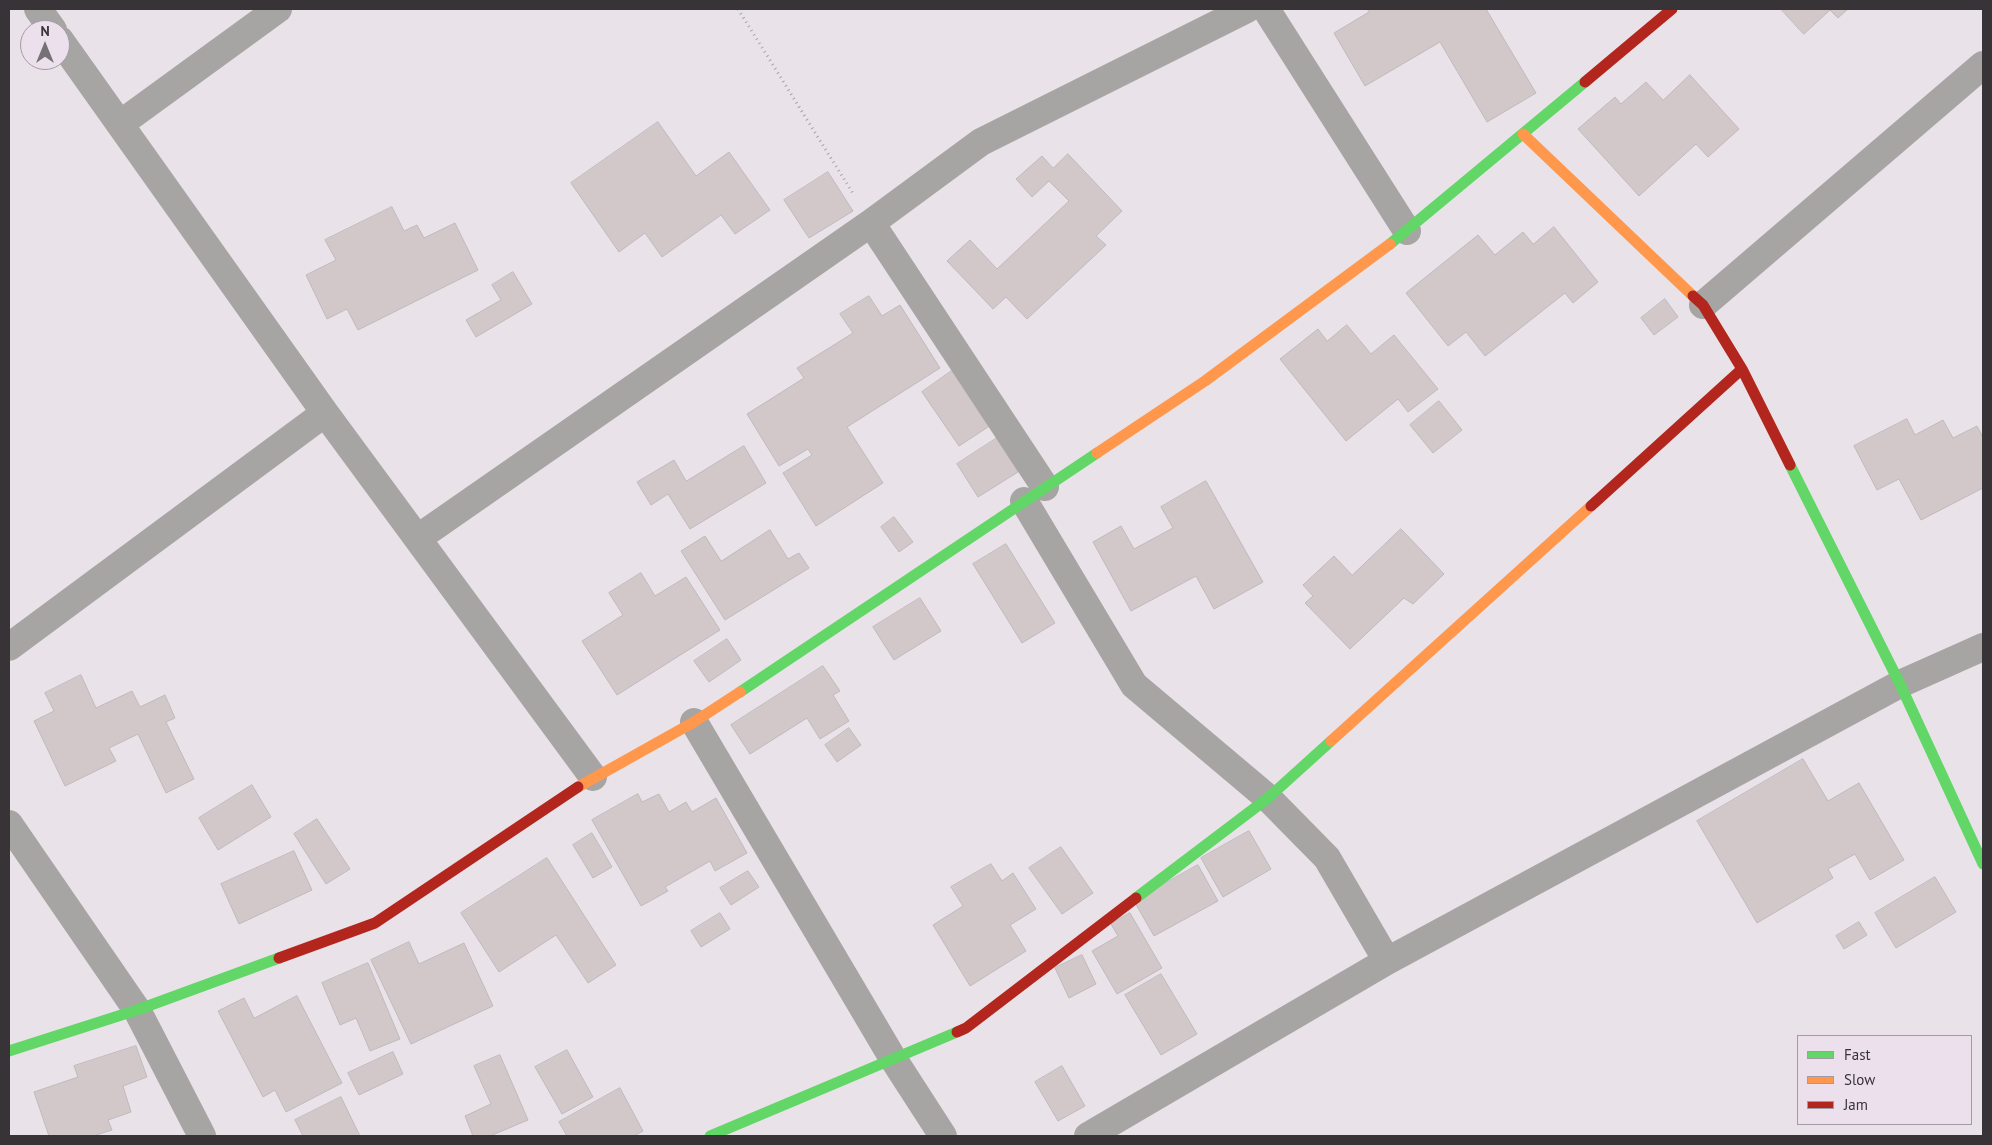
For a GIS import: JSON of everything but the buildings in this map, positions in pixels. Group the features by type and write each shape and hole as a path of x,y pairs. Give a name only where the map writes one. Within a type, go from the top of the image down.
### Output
{"street":[{"path":"38,9 46,20"},
{"path":"120,124 278,9"},
{"path":"418,538 871,223 981,142 1247,9"},
{"path":"1266,9 1407,232"},
{"path":"9,1051 137,1010 375,923 593,777 694,722 1206,380 1407,232 1672,9"},
{"path":"70,54 325,414 593,777"},
{"path":"1703,305 1983,65"},
{"path":"1523,134 1703,305 1742,369 1900,684 1983,864"},
{"path":"871,223 1034,494 1134,685 1268,798 1327,858 1387,961"},
{"path":"710,1136 892,1057 966,1028 1268,798 1742,369"},
{"path":"9,647 325,414"},
{"path":"1088,1136 1387,961 1900,684 1983,647"},
{"path":"694,722 892,1057 943,1136"},
{"path":"9,824 137,1010 202,1136"}],"path":[{"path":"738,9 871,223"}],"traffic: fast":[{"path":"1390,244 1585,82"},
{"path":"740,692 1097,453"},
{"path":"1790,465 1900,684 1983,864"},
{"path":"1136,898 1268,798 1331,741"},
{"path":"9,1051 137,1010 279,958"},
{"path":"710,1136 957,1032"}],"traffic: slow":[{"path":"1523,134 1693,296"},
{"path":"1097,453 1205,381 1390,244"},
{"path":"1331,741 1591,506"},
{"path":"578,787 694,722 740,692"}],"traffic: jam":[{"path":"1585,82 1672,9"},
{"path":"1693,296 1703,305 1742,369 1790,465"},
{"path":"1591,506 1742,369"},
{"path":"279,958 375,923 578,787"},
{"path":"957,1032 966,1028 1136,898"}]}
